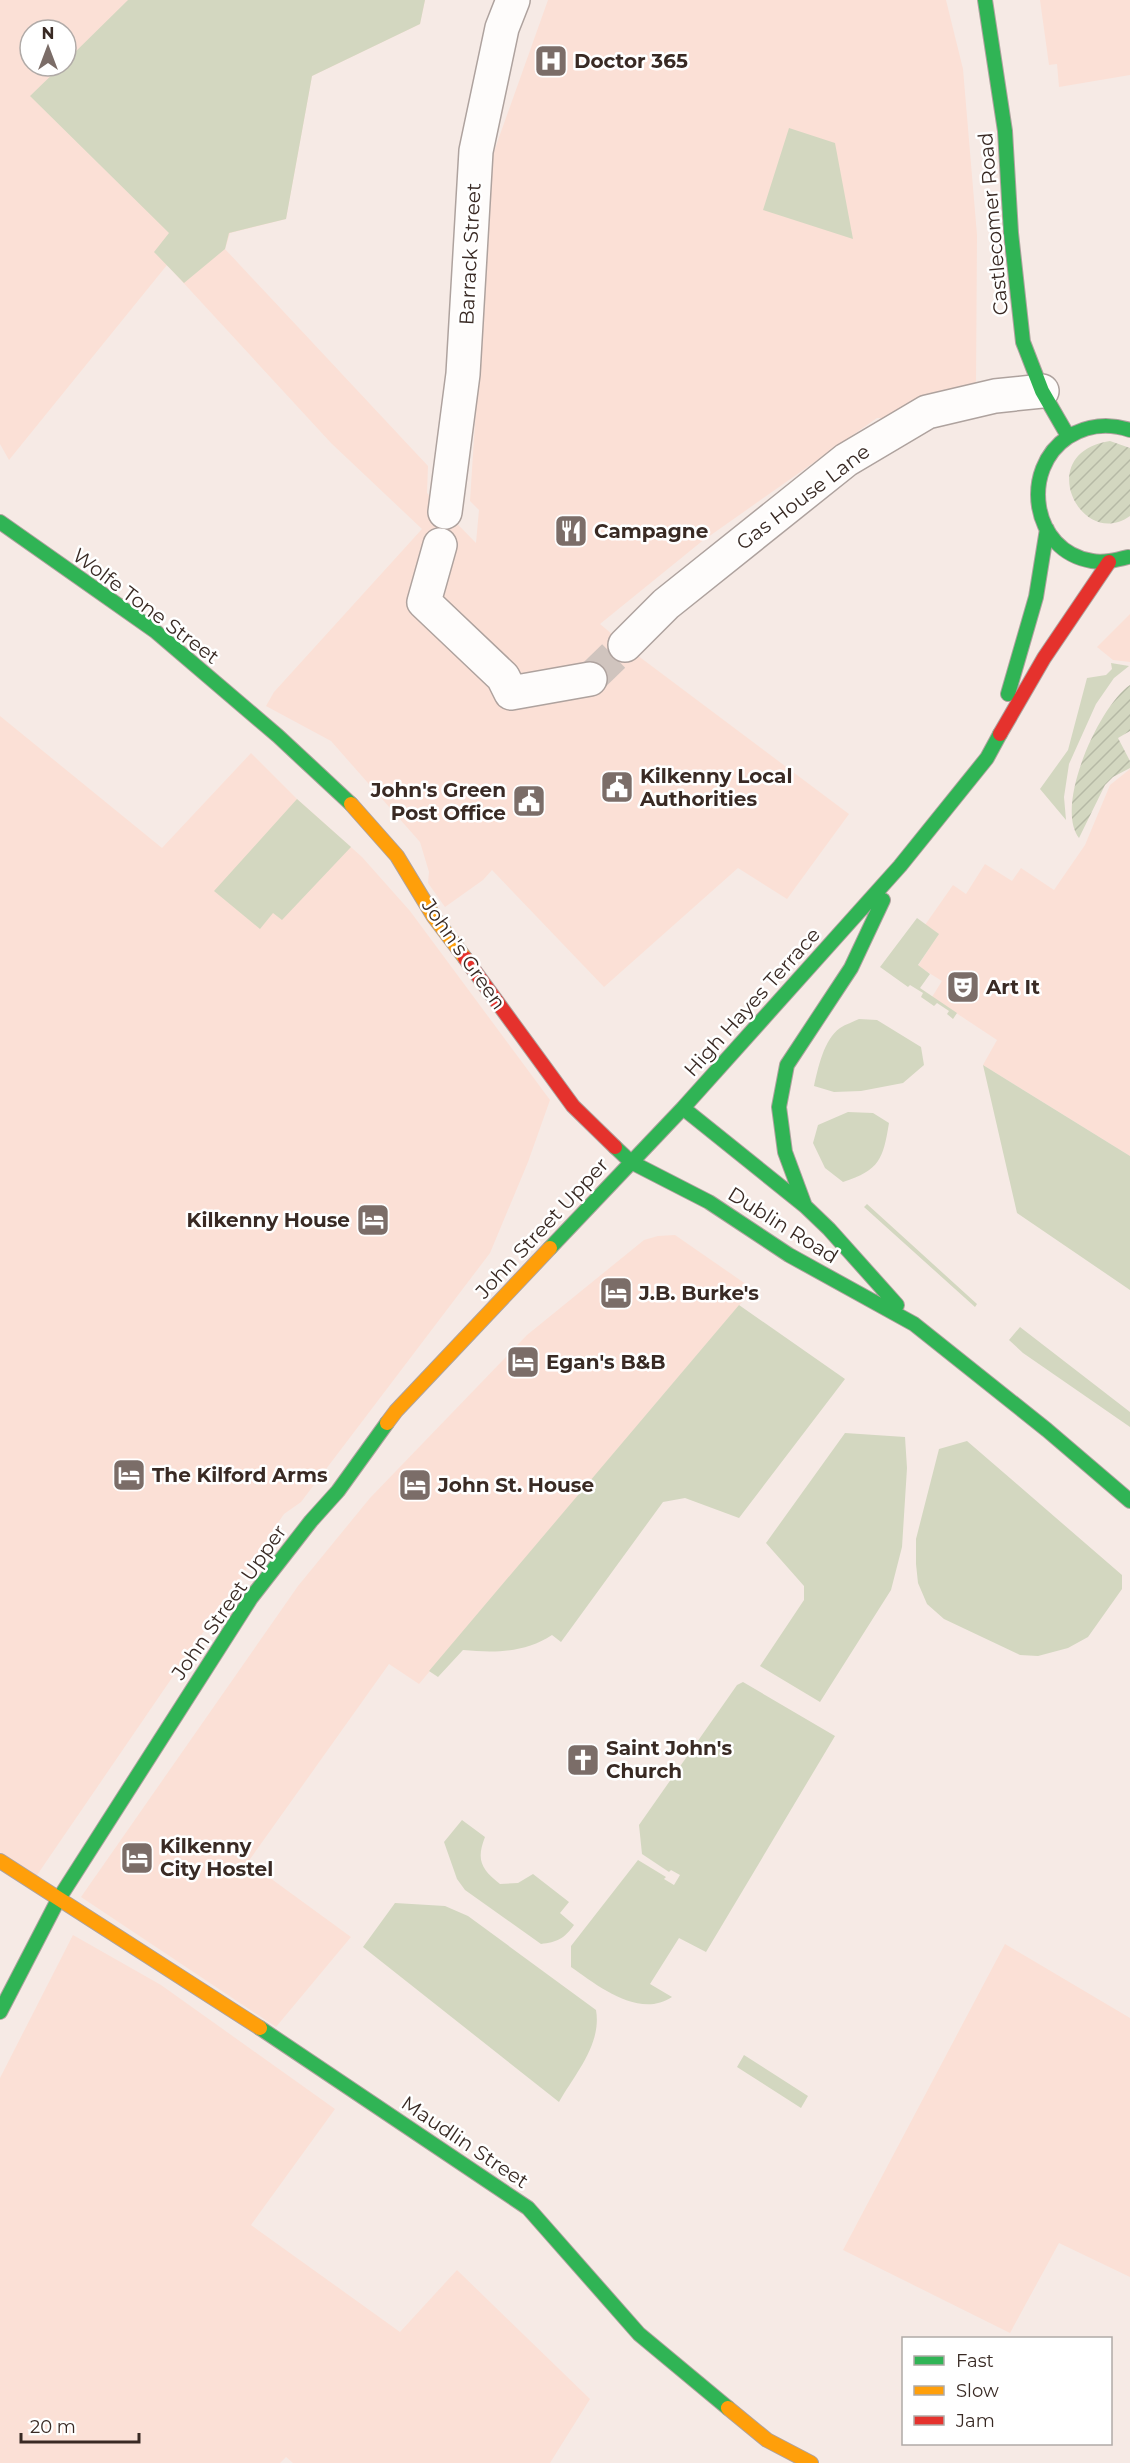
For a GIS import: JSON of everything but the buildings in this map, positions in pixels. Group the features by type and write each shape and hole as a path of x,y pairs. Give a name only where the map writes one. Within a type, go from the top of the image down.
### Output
{"main road":[{"name":"Castlecomer Road","path":"985,0 1005,131 1011,234 1023,342 1042,391 1068,436"},
{"path":"1130,430 1107,426 1087,428 1068,436 1051,452 1040,472 1036,495 1040,517 1047,530 1069,552 1089,560 1109,562 1130,557"},
{"name":"Wolfe Tone Street","path":"0,522 155,632 292,749"},
{"path":"987,758 1012,683 1033,607 1047,530"},
{"path":"805,1206 785,1152 779,1107 787,1065 851,968 900,866 987,758 1044,658 1109,562"},
{"name":"John's Green","path":"292,749 345,797 397,856 434,917 573,1106 631,1162"},
{"name":"High Hayes Terrace","path":"631,1162 900,866"},
{"name":"Dublin Road","path":"682,1108 805,1206 829,1229 914,1324 1047,1430 1130,1501"},
{"name":"Dublin Road","path":"631,1162 709,1202 789,1255 914,1324"},
{"name":"John Street Upper","path":"0,2012 58,1900 105,1823 251,1598 310,1521 338,1491 396,1411 631,1162"},
{"name":"Maudlin Street","path":"0,1861 276,2038 528,2208 639,2334 767,2440 811,2463"}],"street":[{"name":"Barrack Street","path":"445,512 463,374 476,151 502,28 513,0"},
{"name":"Gas House Lane","path":"625,645 666,604 846,460 927,412 995,396 1042,391"},
{"path":"440,545 424,602 502,677 511,693 590,680"}],"shaded area":[{"path":"0,0 425,0 420,24 312,76 286,219 230,233 225,249 428,466 427,493 476,543 479,510 470,501 492,157 548,0 946,0 963,69 977,235 976,385 887,418 877,418 701,542 600,624 637,655 849,814 787,899 738,868 604,987 492,870 483,880 445,907 428,883 429,872 420,842 331,741 266,706 274,692 422,529 331,443 167,265 9,460 0,444"},
{"path":"1040,0 1130,0 1130,75 1059,87 1057,64 1049,65"},
{"path":"1130,614 1130,662 1113,660 1097,647"},
{"path":"0,716 162,848 251,753 297,799 362,857 410,911 550,1100 528,1162 490,1253 301,1502 284,1514 33,1881 0,1854"},
{"path":"1130,769 1130,1156 983,1065 997,1040 932,997 942,981 918,966 938,934 925,925 953,885 966,894 985,864 1012,881 1021,868 1054,890 1085,845 1110,785"},
{"path":"675,1235 753,1289 419,1684 389,1664 248,1862 351,1937 276,2027 81,1897 298,1586 370,1498 527,1335 644,1240"},
{"path":"73,1935 161,1985 335,2109 251,2225 400,2332 457,2270 590,2399 550,2463 293,2463 286,2457 280,2463 0,2463 0,2078"},
{"path":"1005,1944 1130,2018 1130,2277 1059,2243 1010,2333 843,2250"}],"green space":[{"path":"128,0 425,0 420,24 312,76 286,219 229,233 225,249 184,283 154,252 169,233 30,96 49,78 78,78 78,49"},
{"path":"789,128 835,143 853,239 763,210"},
{"path":"1110,441 1130,448 1130,516 1112,523 1095,521 1082,511 1072,496 1069,479 1073,463 1086,449"},
{"path":"1111,663 1129,666 1114,678 1096,704 1069,764 1064,797 1066,820 1040,789 1068,750 1087,678 1106,675 1112,669"},
{"path":"1130,685 1130,731 1118,738 1130,761 1130,768 1113,777 1105,785 1079,838 1073,823 1072,804 1076,781 1084,757 1105,713"},
{"path":"297,799 351,847 282,920 273,913 260,929 214,891"},
{"path":"917,918 939,934 918,965 930,974 920,988 957,1013 953,1019 947,1014 949,1011 937,1003 934,1006 921,997 923,993 910,985 908,987 880,967"},
{"path":"859,1019 877,1020 921,1047 924,1065 903,1083 861,1091 834,1092 814,1086 822,1054 834,1033"},
{"path":"983,1065 1130,1156 1130,1290 1017,1213"},
{"path":"848,1112 873,1113 889,1123 878,1162 865,1173 843,1182 825,1168 813,1143 818,1125"},
{"path":"867,1204 977,1304 975,1307 864,1207"},
{"path":"739,1305 845,1379 739,1518 685,1498 663,1502 561,1642 552,1635 531,1645 509,1650 463,1650 438,1677 429,1671"},
{"path":"1020,1327 1130,1412 1130,1427 1023,1353 1009,1340"},
{"path":"845,1433 905,1437 907,1468 902,1547 891,1590 820,1702 760,1666 804,1600 804,1586 766,1543"},
{"path":"967,1441 1122,1575 1122,1589 1088,1637 1068,1648 1038,1656 1020,1655 944,1619 927,1604 918,1583 916,1539 939,1449"},
{"path":"743,1682 835,1736 706,1952 679,1938 650,1984 672,1997 659,2003 646,2004 619,1997 606,1991 571,1967 571,1946 638,1860 666,1877 664,1879 674,1885 680,1875 671,1870 669,1872 642,1854 639,1825 737,1685"},
{"path":"462,1820 485,1837 481,1852 482,1864 488,1874 500,1884 518,1883 533,1874 569,1902 560,1913 574,1925 567,1934 556,1941 541,1944 465,1890 457,1879 444,1842"},
{"path":"395,1903 445,1906 468,1916 596,2010 597,2023 591,2047 559,2102 363,1947"},
{"path":"744,2055 808,2096 801,2108 737,2067"}],"tunnel":[{"path":"590,679 625,645"}],"traffic: fast":[{"path":"985,0 1005,131 1011,233 1023,342 1042,391 1068,436"},
{"path":"1128,557 1096,562 1071,554 1056,542 1045,526 1039,507 1038,488 1043,468 1053,451 1068,437 1098,426 1114,426 1130,430"},
{"path":"0,522 155,631 278,736 351,804"},
{"path":"1008,694 1036,597 1047,529"},
{"path":"550,1248 683,1108 900,866 987,758 1000,734"},
{"path":"805,1206 785,1152 779,1107 787,1065 851,968 883,900"},
{"path":"683,1108 805,1206 829,1229 897,1305"},
{"path":"615,1147 631,1162 709,1202 789,1255 914,1324 1047,1430 1130,1501"},
{"path":"0,2012 58,1900 251,1598 311,1521 338,1491 387,1423"},
{"path":"260,2028 528,2208 639,2334 728,2408"}],"traffic: slow":[{"path":"351,804 397,856 434,917 465,958"},
{"path":"387,1423 550,1248"},
{"path":"0,1861 260,2028"},
{"path":"728,2408 767,2440 811,2463"}],"traffic: jam":[{"path":"1000,734 1044,658 1109,562"},
{"path":"465,958 573,1106 615,1147"}],"place":[{"name":"Doctor 365","path":"551,61"},
{"name":"Campagne","path":"571,531"},
{"name":"Kilkenny Local Authorities","path":"617,787"},
{"name":"John's Green Post Office","path":"529,801"},
{"name":"Art It","path":"963,987"},
{"name":"Kilkenny House","path":"373,1220"},
{"name":"J.B. Burke's","path":"616,1293"},
{"name":"Egan's B&B","path":"523,1362"},
{"name":"The Kilford Arms","path":"129,1475"},
{"name":"John St. House","path":"415,1485"},
{"name":"Saint John's Church","path":"583,1760"},
{"name":"Kilkenny City Hostel","path":"137,1858"}]}
